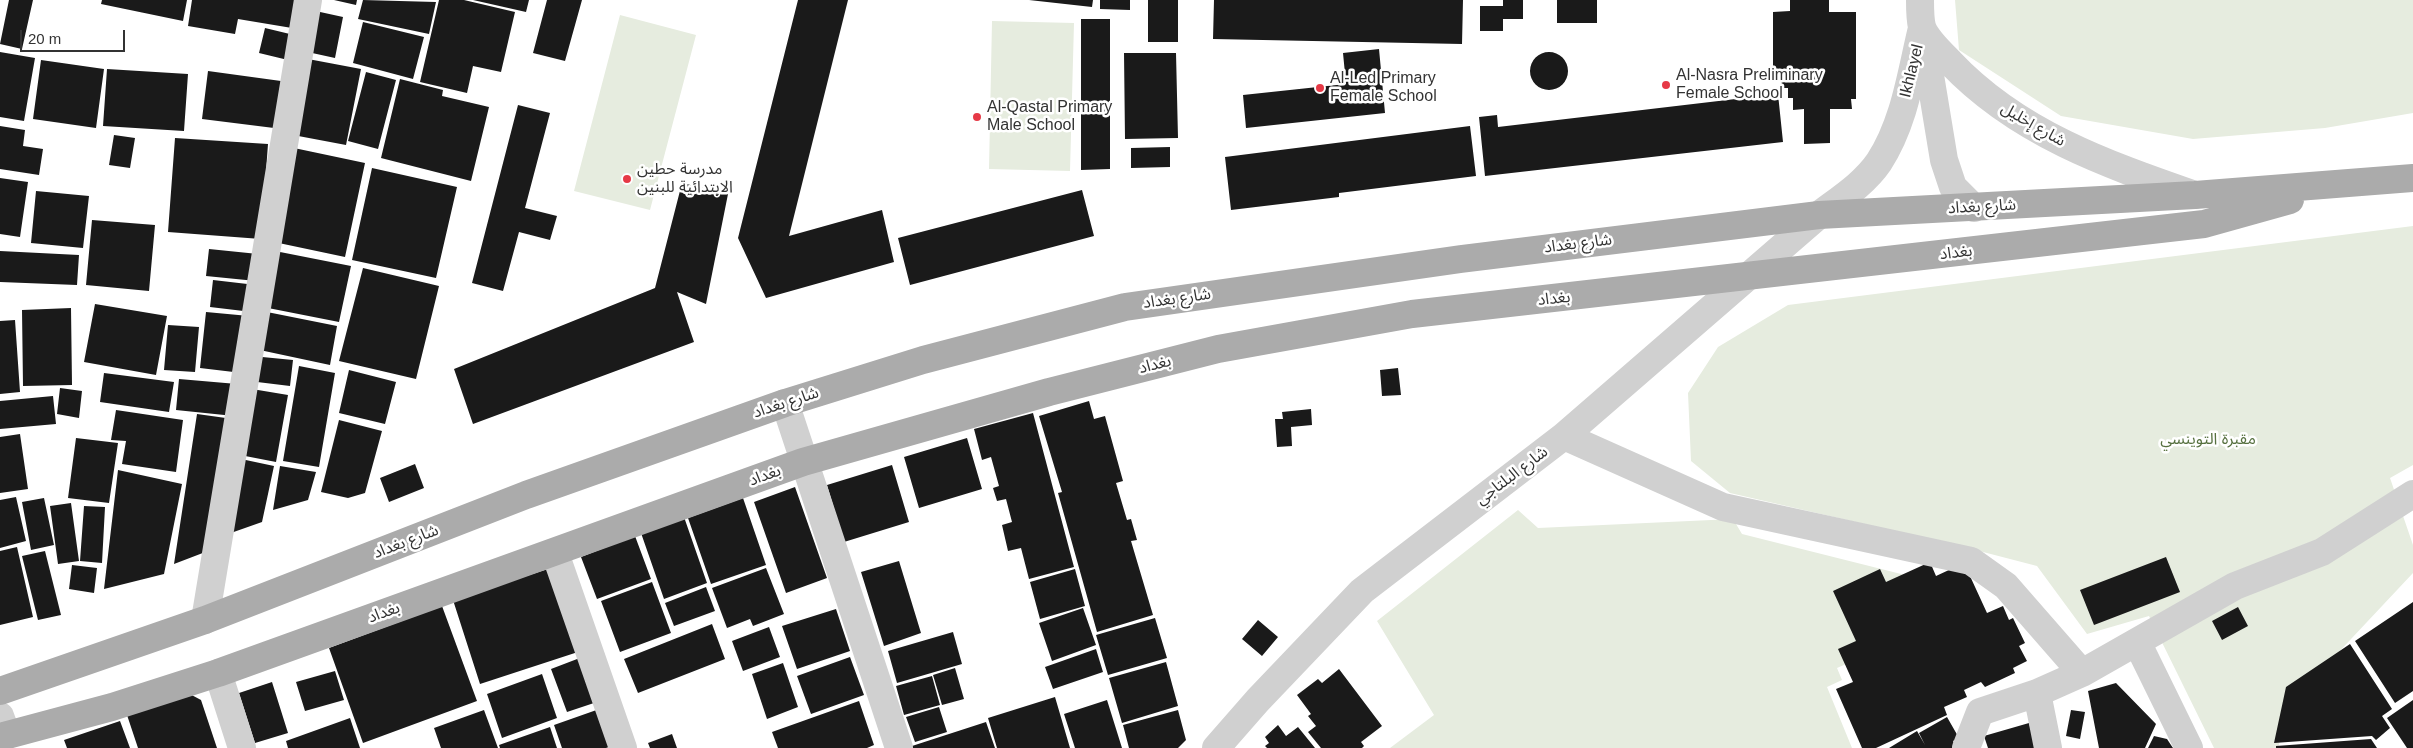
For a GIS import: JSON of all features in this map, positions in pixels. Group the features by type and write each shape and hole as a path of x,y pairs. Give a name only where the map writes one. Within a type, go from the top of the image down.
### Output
{"main road":[{"name":"شارع بغداد","path":"0,691 205,620 526,495 785,403 923,360 1125,307 1461,258 1819,215 2195,195 2413,178"},
{"name":"بغداد","path":"2,729 112,708 218,673 803,462 1049,392 1218,349 1412,314 1747,278 2204,224 2346,184"}],"street":[{"path":"205,620 308,0"},
{"path":"1920,0 1922,28"},
{"name":"شارع إخليل","path":"1922,28 1962,75 1999,106 2035,129 2108,165 2195,195"},
{"name":"Ikhlayel","path":"1922,28 1944,160 1953,187 1974,208"},
{"name":"Ikhlayel","path":"1819,215 1857,187 1878,163 1899,125 1922,28"},
{"name":"شارع البلتاجي","path":"1216,748 1258,700 1362,590 1564,436 1819,215"},
{"path":"785,403 899,748"},
{"path":"1564,436 1723,507 1971,562 2006,586 2082,673"},
{"path":"1966,748 1980,712 2037,693 2082,673 2235,586 2322,552 2413,494"},
{"path":"555,553 623,748"},
{"path":"2137,642 2189,748"},
{"path":"218,673 242,748"},
{"path":"2037,693 2048,748"}],"green space":[{"path":"1955,0 2413,0 2413,113 2325,128 2193,139 2061,116 1959,50"},
{"path":"620,15 696,35 650,210 574,191"},
{"path":"992,21 1074,23 1070,171 989,169"},
{"name":"مقبرة التوينسي","path":"2413,226 2413,465 2390,478 2413,545 2413,573 2290,704 2278,748 2214,748 2149,616 2087,634 2037,566 1960,546 1730,493 1691,461 1688,393 1718,347 1788,305"},
{"path":"1518,510 1538,528 1733,519 1742,534 1921,579 1874,652 1837,668 1842,680 1827,687 1852,748 1390,748 1434,715 1377,621"}],"building":[{"path":"9,0 33,0 22,49 0,44"},
{"path":"102,0 187,0 183,21 101,4"},
{"path":"192,0 297,0 292,28 238,19 235,34 188,26"},
{"path":"334,0 357,0 356,5"},
{"path":"363,0 436,2 429,34 358,19"},
{"path":"439,0 464,0 515,12 501,72 473,66 467,93 420,82"},
{"path":"473,0 529,0 526,12"},
{"path":"547,0 582,0 565,61 533,53"},
{"path":"798,0 848,0 789,236 882,210 894,262 766,298 738,238"},
{"path":"1029,0 1093,0 1092,7"},
{"path":"1100,0 1130,0 1130,10 1100,9"},
{"path":"1148,0 1178,0 1178,42 1148,42"},
{"path":"1214,0 1463,0 1462,44 1213,39"},
{"path":"1503,0 1523,0 1523,19 1503,19 1503,31 1480,31 1480,6 1503,6"},
{"path":"1557,0 1597,0 1597,23 1557,23"},
{"path":"1790,0 1829,0 1829,12 1856,12 1856,99 1851,99 1852,109 1830,109 1830,143 1804,144 1804,109 1793,110 1793,98 1788,98 1788,88 1782,88 1781,73 1773,74 1773,12 1790,11"},
{"path":"311,10 343,17 335,58 303,51"},
{"path":"1081,19 1110,19 1110,169 1081,170"},
{"path":"363,22 424,37 413,79 353,63"},
{"path":"265,28 294,35 288,60 259,53"},
{"path":"1379,49 1385,113 1246,128 1243,95 1346,84 1343,53"},
{"path":"0,52 35,58 24,121 0,117"},
{"path":"1549,52 1556,53 1562,58 1567,64 1567,78 1562,84 1556,89 1549,90 1542,89 1536,84 1531,78 1530,71 1531,64 1536,58 1542,53"},
{"path":"1124,53 1176,53 1178,138 1125,139"},
{"path":"308,59 361,69 346,145 293,135"},
{"path":"41,60 104,69 96,128 33,119"},
{"path":"107,69 188,74 184,131 103,126"},
{"path":"208,71 281,81 274,128 202,119"},
{"path":"366,72 396,80 378,149 348,141"},
{"path":"400,79 443,90 442,96 489,107 471,181 381,158"},
{"path":"1778,94 1783,142 1485,176 1479,117 1497,115 1498,127"},
{"path":"518,105 550,113 525,208 557,216 550,240 519,232 503,291 472,283"},
{"path":"0,126 25,130 23,146 43,149 39,175 0,169"},
{"path":"1470,126 1476,176 1339,193 1339,197 1231,210 1225,157"},
{"path":"114,135 135,138 130,168 109,165"},
{"path":"175,138 268,144 261,239 168,232"},
{"path":"1170,147 1170,167 1131,168 1131,148"},
{"path":"294,148 365,163 345,257 274,242"},
{"path":"372,168 457,187 436,278 352,260"},
{"path":"0,178 28,182 20,237 0,234"},
{"path":"682,183 728,194 706,304 677,292 694,342 473,424 454,369 655,288"},
{"path":"1082,190 1094,236 910,285 898,238"},
{"path":"36,191 89,196 83,248 31,243"},
{"path":"92,220 155,225 149,291 86,285"},
{"path":"209,249 258,254 256,281 206,276"},
{"path":"0,251 79,255 77,285 0,282"},
{"path":"275,251 351,266 339,322 263,307"},
{"path":"363,268 439,286 416,379 339,361"},
{"path":"213,280 256,285 252,312 210,307"},
{"path":"95,304 167,316 156,375 84,362"},
{"path":"71,308 72,385 23,386 22,310"},
{"path":"262,311 337,326 330,365 255,349"},
{"path":"206,312 249,316 242,373 200,368"},
{"path":"15,320 20,392 0,394 0,321"},
{"path":"168,325 199,327 195,372 164,370"},
{"path":"252,356 293,360 290,386 249,381"},
{"path":"299,366 335,373 319,467 283,461"},
{"path":"1398,368 1401,395 1382,396 1380,370"},
{"path":"349,370 396,382 385,424 339,413"},
{"path":"104,373 174,382 169,412 100,402"},
{"path":"179,379 237,384 234,416 176,410"},
{"path":"60,388 82,391 79,418 57,414"},
{"path":"252,389 288,395 276,462 240,455"},
{"path":"53,396 56,424 0,429 0,401"},
{"path":"1089,401 1094,419 1105,416 1123,481 1116,483 1127,520 1131,519 1137,540 1131,541 1153,615 1097,632 1058,493 1062,492 1039,416"},
{"path":"1311,409 1312,425 1291,427 1292,446 1277,447 1275,419 1283,419 1282,412"},
{"path":"116,410 183,420 176,472 122,464 126,441 111,440"},
{"path":"1033,413 1074,567 1029,579 1021,548 1008,551 1002,525 1012,522 1006,499 997,501 993,488 999,486 991,457 982,460 974,429"},
{"path":"197,414 233,419 208,551 174,564"},
{"path":"339,420 382,431 365,493 348,498 321,492"},
{"path":"20,434 28,489 0,493 0,437"},
{"path":"76,438 118,443 109,503 68,498"},
{"path":"967,438 982,489 919,508 904,457"},
{"path":"241,459 274,466 262,522 228,534"},
{"path":"415,464 424,488 389,502 380,478"},
{"path":"892,465 909,522 844,542 827,485"},
{"path":"280,466 316,472 308,500 273,510"},
{"path":"118,470 182,484 164,574 104,589"},
{"path":"795,487 827,578 786,593 754,502"},
{"path":"16,497 26,541 0,548 0,500"},
{"path":"44,498 54,545 31,550 22,502"},
{"path":"743,498 766,565 711,584 688,518"},
{"path":"71,503 79,561 58,564 50,506"},
{"path":"84,506 105,507 102,563 80,561"},
{"path":"684,517 707,583 664,599 641,533"},
{"path":"635,536 651,579 597,599 581,557"},
{"path":"17,547 33,617 0,625 0,551"},
{"path":"45,551 61,615 38,620 22,556"},
{"path":"2166,557 2180,592 2094,625 2080,590"},
{"path":"899,561 921,633 884,646 861,572"},
{"path":"1930,562 1936,576 1964,563 1987,613 2003,606 2009,620 2013,618 2025,643 2019,646 2027,661 2013,668 2015,673 1985,687 1981,682 1964,690 1967,697 1944,707 1947,715 1876,748 1862,748 1836,689 1853,682 1838,649 1856,641 1833,591 1880,569 1886,582"},
{"path":"72,565 97,568 94,593 69,589"},
{"path":"554,567 581,651 480,684 453,600"},
{"path":"766,568 784,614 753,626 750,619 727,628 712,588"},
{"path":"1075,569 1085,606 1040,619 1030,582"},
{"path":"652,582 671,633 620,652 601,601"},
{"path":"706,587 715,611 674,626 665,603"},
{"path":"2413,602 2413,691 2395,703 2355,641"},
{"path":"442,606 477,701 363,743 329,648"},
{"path":"2238,607 2248,626 2222,640 2212,621"},
{"path":"1083,608 1096,645 1052,661 1039,623"},
{"path":"836,609 850,651 797,669 782,626"},
{"path":"1155,618 1167,658 1108,675 1096,635"},
{"path":"1258,620 1278,637 1262,656 1242,639"},
{"path":"712,624 725,659 638,693 624,659"},
{"path":"769,627 780,657 743,671 732,641"},
{"path":"953,632 962,664 897,683 888,651"},
{"path":"2350,644 2392,709 2382,716 2390,728 2376,740 2372,736 2274,743 2286,687"},
{"path":"1096,649 1103,672 1053,689 1045,667"},
{"path":"585,656 600,701 567,712 551,669"},
{"path":"850,657 864,695 811,714 797,676"},
{"path":"1166,662 1178,706 1122,723 1109,678"},
{"path":"783,663 798,707 767,719 752,674"},
{"path":"955,668 964,699 942,705 933,675"},
{"path":"1339,669 1382,726 1361,742 1364,746 1362,748 1321,748 1308,732 1316,726 1308,716 1311,714 1297,695 1318,679 1322,683"},
{"path":"335,671 344,700 305,711 296,682"},
{"path":"542,674 557,718 502,738 487,694"},
{"path":"932,676 940,705 904,715 896,686"},
{"path":"272,682 288,733 255,743 239,693"},
{"path":"2116,683 2156,724 2145,748 2099,748 2088,691"},
{"path":"186,692 201,700 217,748 138,748 126,712"},
{"path":"1055,697 1070,748 997,748 988,718"},
{"path":"1107,700 1122,748 1075,748 1064,714"},
{"path":"2413,700 2413,748 2407,748 2387,718"},
{"path":"859,701 874,745 867,748 778,748 772,732"},
{"path":"605,707 618,744 606,748 562,748 554,725"},
{"path":"939,707 947,732 915,742 906,717"},
{"path":"484,710 498,748 441,748 434,728"},
{"path":"1178,710 1186,740 1178,748 1129,748 1123,725"},
{"path":"2071,710 2085,712 2080,739 2066,736"},
{"path":"1947,717 1959,738 1953,741 1957,748 1889,748 1917,731 1925,745 1919,733"},
{"path":"350,718 360,748 288,748 286,741"},
{"path":"120,721 130,748 67,748 64,740"},
{"path":"986,722 995,748 912,748 912,746"},
{"path":"2029,723 2036,748 1988,748 1984,736"},
{"path":"1278,725 1286,736 1298,727 1315,748 1267,748 1265,746 1269,743 1265,737"},
{"path":"550,727 557,748 500,748 499,745"},
{"path":"672,734 677,748 650,748 648,743"},
{"path":"2154,736 2167,739 2173,748 2148,748"},
{"path":"2371,739 2377,748 2276,748 2276,746"}],"place":[{"name":"Al-Nasra Preliminary Female School","path":"1666,85"},
{"name":"Al-Led Primary Female School","path":"1320,88"},
{"name":"Al-Qastal Primary Male School","path":"977,117"},
{"name":"مدرسة حطين الابتدائية للبنين","path":"627,179"}]}
